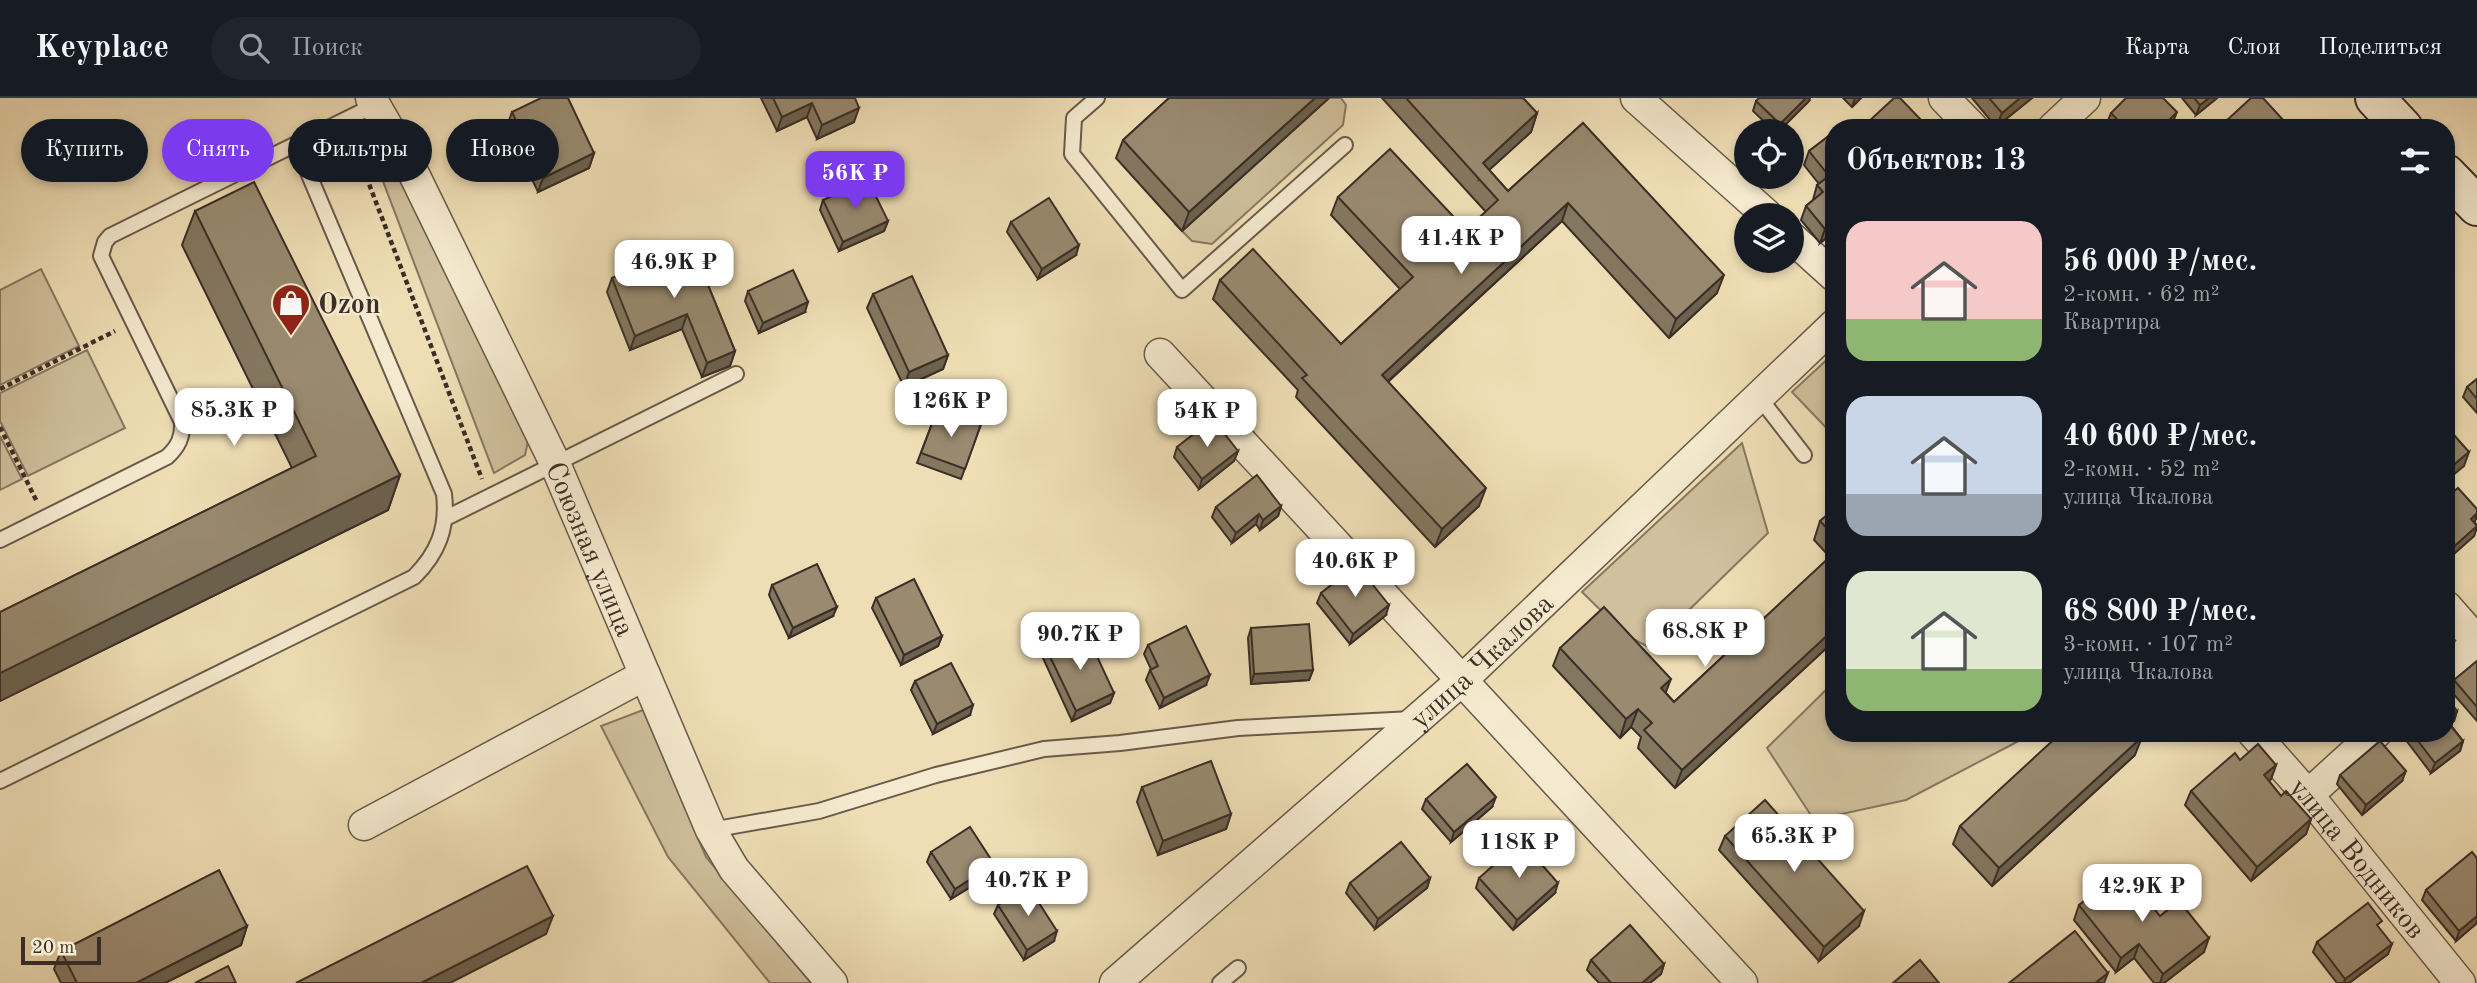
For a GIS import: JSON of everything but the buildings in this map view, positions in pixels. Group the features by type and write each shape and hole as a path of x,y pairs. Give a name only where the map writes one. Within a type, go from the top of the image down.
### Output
{"main road":[{"path":"2375,98 2395,119"},
{"path":"2455,183 2477,206"}],"street":[{"path":"1636,98 1753,203"},
{"path":"1944,98 1964,119"},
{"path":"2063,119 2085,98"},
{"name":"Союзная улица","path":"373,102 410,166 555,464 711,830 734,869 832,983"},
{"path":"1804,249 1825,268"},
{"name":"улица Чкалова","path":"1115,983 1461,681 1825,334"},
{"path":"1160,354 1742,983"},
{"path":"2455,616 2477,642 2455,662"},
{"path":"364,825 645,675"},
{"name":"улица Водников","path":"2261,742 2308,795 2460,983"},
{"path":"2308,795 2366,742"}],"lane":[{"path":"1093,99 1074,117 1072,154 1182,289 1345,145"},
{"path":"346,119 373,102"},
{"path":"0,540 167,457 181,438 182,422 101,256 104,242 110,236 288,148"},
{"path":"0,781 414,576 435,553 446,518 444,494 312,182"},
{"path":"446,518 737,374"},
{"path":"1759,397 1804,455"},
{"path":"711,830 819,811 936,775 1044,748 1119,743 1238,729 1418,718"},
{"path":"1220,983 1238,968"}],"path":[{"path":"368,182 489,497"},
{"path":"0,388 133,323"},
{"path":"0,427 45,517"}],"shaded area":[{"path":"1314,98 1341,98 1346,105 1343,125 1212,244 1192,241 1175,224"},
{"path":"383,182 406,182 528,441 525,455 494,473"},
{"path":"41,269 79,346 0,385 0,290"},
{"path":"87,350 125,428 28,476 0,421 0,393"},
{"path":"1825,361 1825,427 1792,392"},
{"path":"0,436 22,479 0,490"},
{"path":"1742,443 1768,533 1650,648 1626,635 1582,592"},
{"path":"1825,691 1825,742 2017,742 1906,800 1814,820 1767,748"},
{"path":"643,710 706,857 811,983 770,983 668,857 601,726"}],"place":[{"name":"Ozon","path":"291,337"}]}
